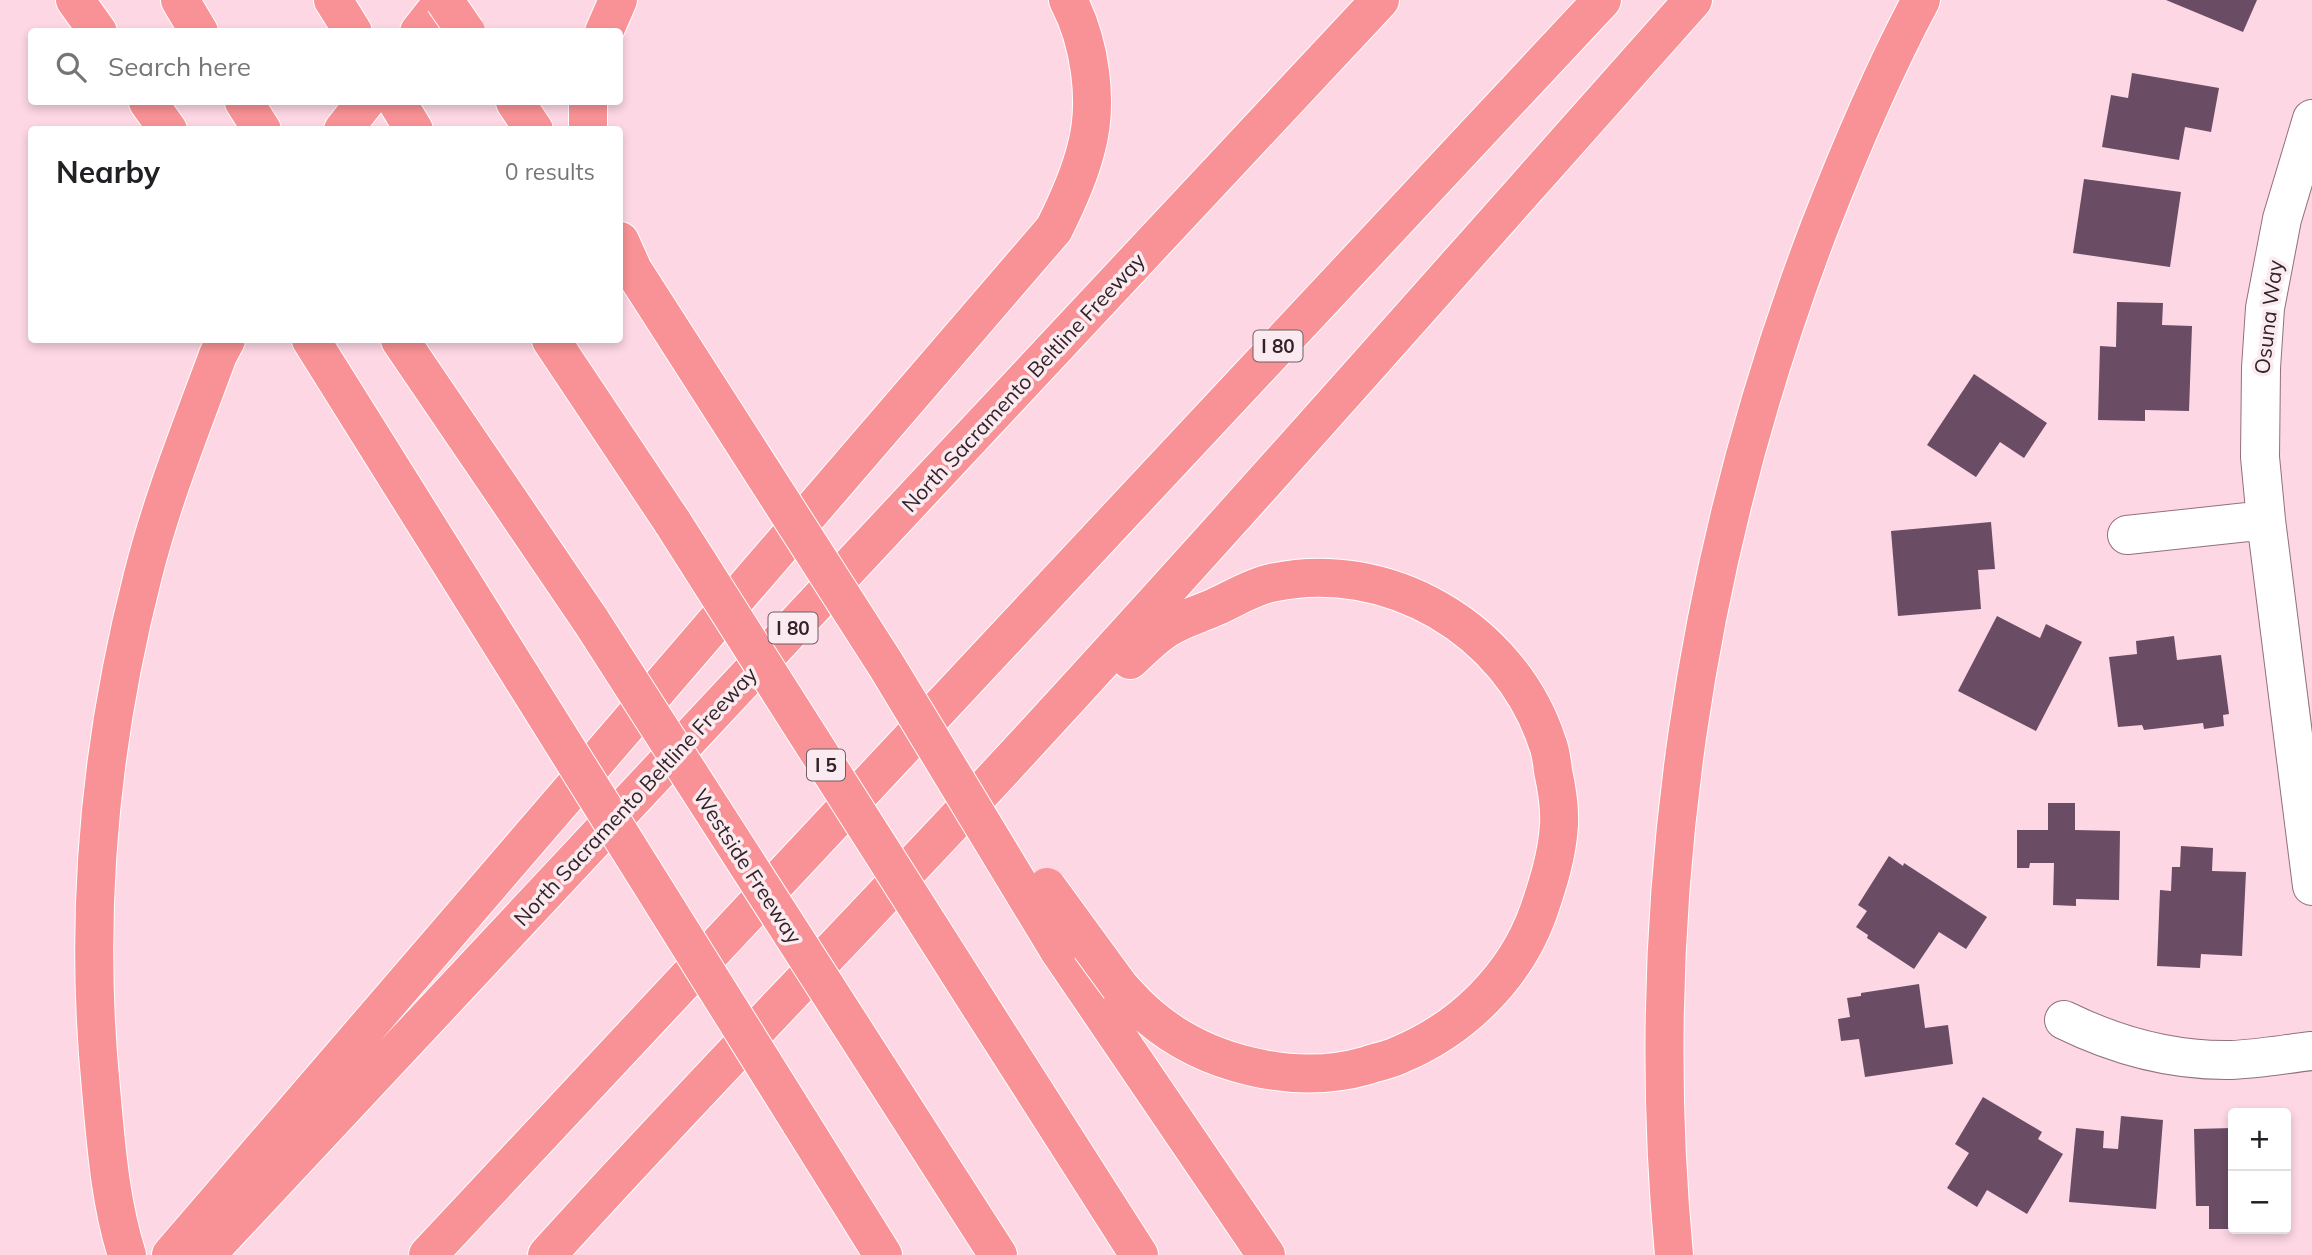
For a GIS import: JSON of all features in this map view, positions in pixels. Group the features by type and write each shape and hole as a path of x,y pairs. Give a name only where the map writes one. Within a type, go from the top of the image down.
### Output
{"highway":[{"path":"75,0 95,28"},
{"path":"180,0 197,28"},
{"path":"333,0 350,28"},
{"path":"422,28 444,0 463,28"},
{"path":"606,28 618,0"},
{"path":"171,1255 1054,229 1072,192 1087,147 1091,112 1090,78 1084,44 1068,0"},
{"name":"North Sacramento Beltline Freeway","path":"206,1255 1380,0"},
{"name":"I 80","path":"428,1255 1602,0"},
{"path":"547,1255 632,1161 1001,772 1693,0"},
{"path":"1674,1255 1664,1087 1666,951 1679,795 1697,668 1710,601 1751,430 1794,294 1845,161 1921,0"},
{"path":"246,105 259,126"},
{"path":"346,126 363,105"},
{"path":"399,105 412,126"},
{"path":"517,105 531,126"},
{"path":"588,105 588,126"},
{"path":"624,254 886,665 1058,949 1266,1255"},
{"path":"127,1255 107,1159 97,1051 95,960 101,807 120,675 143,574 171,480 224,343"},
{"path":"313,343 883,1255"},
{"name":"Westside Freeway","path":"402,343 591,621 998,1255"},
{"name":"I 5","path":"553,343 673,523 1139,1255"},
{"path":"886,665 1119,987 1150,1017 1177,1036 1216,1056 1272,1071 1314,1073 1357,1068 1399,1056 1444,1032 1472,1010 1507,973 1531,931 1551,876 1559,825 1557,791 1548,742 1526,695 1508,669 1472,632 1433,606 1394,589 1353,579 1310,577 1268,583 1167,629 1001,772"},
{"path":"557,1255 632,1161"}],"street":[{"name":"Osuna Way","path":"2312,119 2282,219 2265,308 2260,368 2260,457 2266,520 2312,886"},
{"path":"2127,535 2266,520"},
{"path":"2064,1020 2121,1045 2176,1057 2232,1060 2312,1051"}],"building":[{"path":"2166,0 2257,0 2243,32"},
{"path":"2132,73 2219,88 2211,132 2185,127 2179,160 2102,147 2111,95 2128,98"},
{"path":"2084,179 2181,192 2170,267 2073,253"},
{"path":"2117,302 2163,303 2162,325 2192,326 2189,411 2145,410 2145,421 2098,420 2100,346 2116,347"},
{"path":"1974,374 2047,423 2024,458 2000,442 1976,477 1927,445"},
{"path":"1991,522 1995,569 1978,570 1981,609 1898,616 1891,531"},
{"path":"1997,616 2040,638 2046,624 2082,642 2036,731 1958,691"},
{"path":"2174,636 2177,660 2221,655 2229,714 2223,715 2224,726 2204,729 2203,723 2144,730 2142,725 2118,727 2109,657 2137,654 2136,641"},
{"path":"2048,803 2075,803 2075,830 2120,831 2119,900 2076,899 2076,906 2053,905 2054,863 2030,863 2029,868 2017,868 2017,830 2048,830"},
{"path":"2181,846 2213,848 2212,871 2246,872 2242,956 2201,954 2200,968 2157,966 2160,890 2171,891 2172,867 2180,867"},
{"path":"1889,856 1987,917 1966,949 1939,932 1914,969 1867,938 1868,935 1856,927 1867,911 1858,905"},
{"path":"1919,984 1925,1028 1948,1025 1953,1064 1865,1077 1859,1039 1841,1041 1838,1019 1850,1017 1847,998 1861,996 1861,993"},
{"path":"1983,1097 2042,1132 2038,1139 2063,1154 2027,1214 1987,1190 1977,1207 1947,1188 1969,1153 1955,1144"},
{"path":"2121,1116 2163,1120 2156,1209 2069,1202 2076,1128 2104,1131 2103,1148 2118,1149"},
{"path":"2228,1128 2228,1229 2209,1229 2209,1206 2196,1206 2194,1129"}]}
